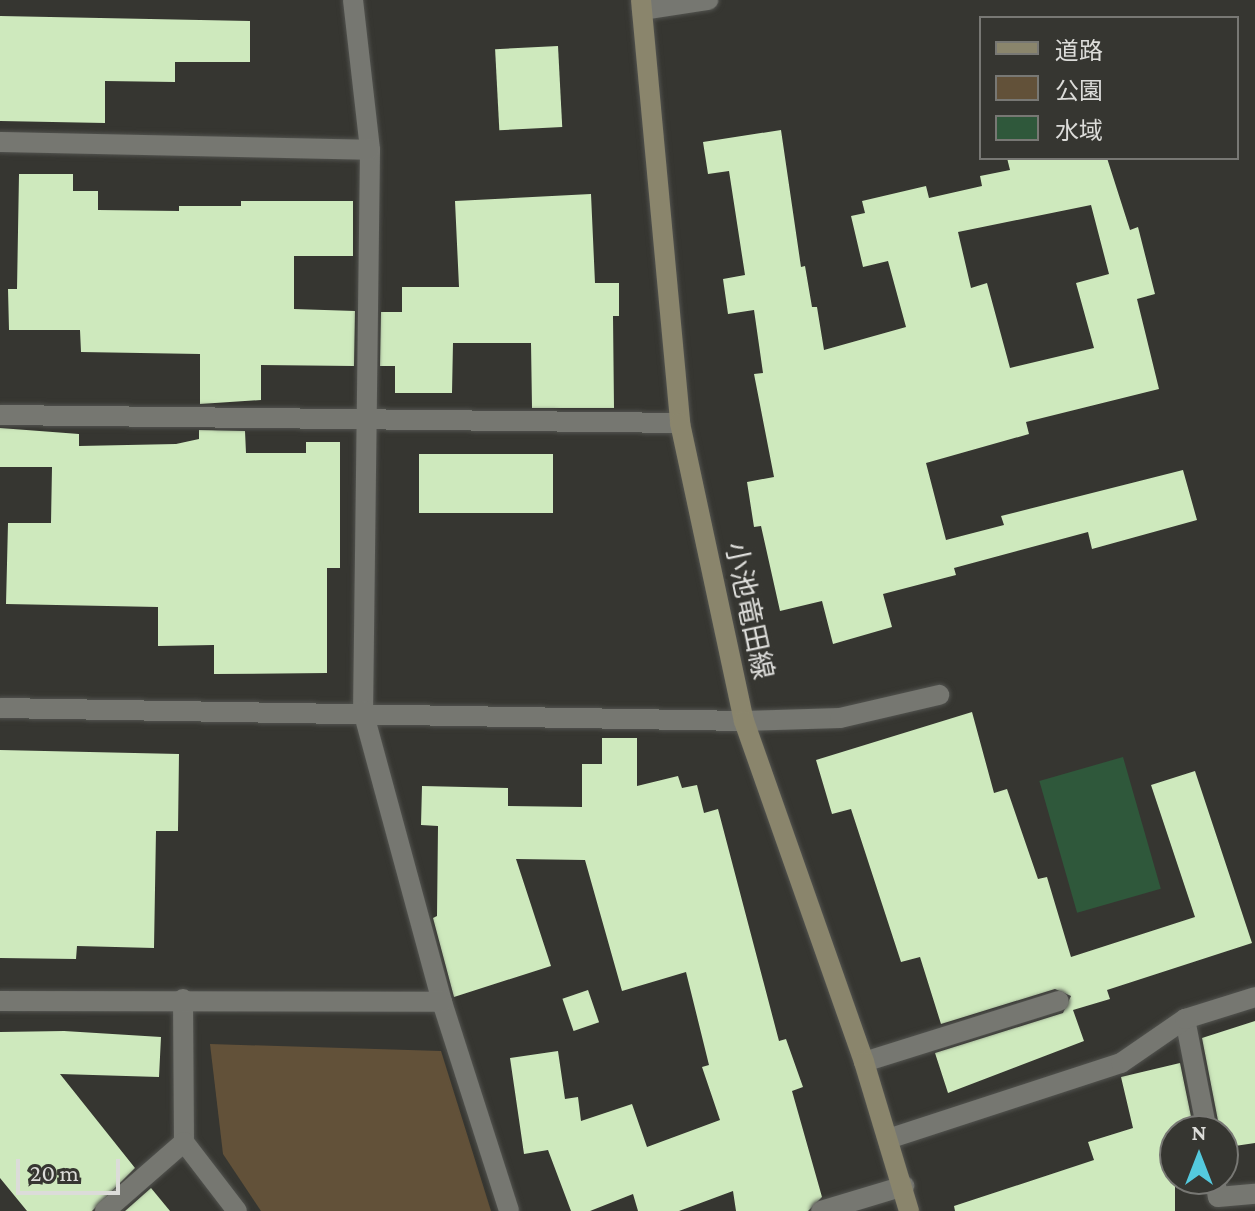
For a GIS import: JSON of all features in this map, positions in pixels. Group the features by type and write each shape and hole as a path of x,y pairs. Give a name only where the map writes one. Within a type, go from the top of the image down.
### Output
{"main road":[{"name":"小池竜田線","path":"641,5 680,423 744,721 864,1062 904,1186 909,1211"}],"street":[{"path":"353,0 370,150 363,711 442,1002 509,1211"},
{"path":"641,5 708,0"},
{"path":"0,142 370,150"},
{"path":"0,415 680,423"},
{"path":"0,708 363,711 744,721 840,718 939,695"},
{"path":"888,1139 1121,1063 1185,1019 1255,997"},
{"path":"0,1001 183,999 442,1002"},
{"path":"183,999 184,1142 237,1211"},
{"path":"864,1062 1059,1001"},
{"path":"1185,1019 1204,1115"},
{"path":"105,1211 184,1142"},
{"path":"821,1211 904,1186"},
{"path":"1218,1195 1255,1194"}],"green space":[{"path":"210,1044 441,1051 491,1211 261,1211 223,1154"}],"water":[{"path":"1123,757 1161,889 1077,913 1039,781"}],"building":[{"path":"0,16 250,21 250,62 175,62 175,82 105,81 105,123 0,121"},
{"path":"558,46 562,127 499,130 495,49"},
{"path":"781,130 801,267 805,266 812,307 817,307 824,350 906,327 888,261 863,267 851,216 865,213 862,201 926,186 929,198 982,186 980,176 1010,170 1008,160 1108,160 1130,230 1138,227 1155,294 1137,299 1159,389 1026,422 1029,434 926,463 946,540 1004,525 1001,516 1183,470 1197,520 1092,549 1088,532 954,568 956,575 883,594 892,627 833,644 822,601 780,611 761,526 754,527 747,482 774,477 754,374 763,373 754,310 728,314 723,279 745,275 729,171 708,174 703,142","holes":["1091,205 1109,274 1076,283 1094,348 1010,368 987,283 971,288 958,232"]},
{"path":"19,174 73,174 73,191 98,191 98,210 179,211 179,206 241,206 241,201 353,201 353,256 294,256 294,309 355,311 354,366 261,365 261,400 200,404 200,354 81,352 80,330 9,330 8,289 17,289"},
{"path":"591,194 595,283 619,283 619,316 613,316 614,408 532,408 531,343 453,343 452,393 395,393 395,366 380,366 381,312 402,312 402,287 459,287 455,201"},
{"path":"0,428 79,434 79,446 176,444 199,439 199,430 245,431 246,453 306,453 306,442 340,442 340,568 327,568 327,673 214,674 214,645 158,646 158,607 6,604 8,523 51,523 52,467 0,467"},
{"path":"419,454 553,454 553,513 419,513"},
{"path":"972,712 994,793 1007,789 1038,879 1047,877 1071,957 1195,917 1151,785 1195,771 1252,943 1107,990 1110,999 1073,1010 1084,1041 948,1093 935,1053 1063,1013 1071,996 1055,989 941,1024 920,957 901,962 851,809 832,814 816,760"},
{"path":"602,738 637,738 637,786 678,776 682,788 697,785 704,813 718,809 779,1041 786,1039 803,1087 792,1091 822,1197 808,1211 736,1211 733,1191 679,1211 638,1211 633,1194 590,1211 571,1211 548,1150 524,1154 510,1058 558,1051 565,1099 578,1097 581,1121 632,1104 647,1147 720,1120 702,1067 709,1065 686,972 622,991 585,860 516,859 551,966 454,997 433,918 437,916 438,826 421,825 422,786 508,788 508,806 582,807 582,764 602,764"},
{"path":"0,750 179,754 178,831 156,831 154,948 77,946 76,959 0,958"},
{"path":"588,990 599,1022 574,1031 562,999"},
{"path":"1255,1021 1255,1143 1239,1145 1239,1115 1217,1115 1202,1038"},
{"path":"64,1031 161,1037 159,1077 60,1074 135,1168 92,1211 27,1211 0,1178 0,1032"},
{"path":"1180,1063 1191,1115 1159,1115 1159,1195 1175,1195 1175,1211 955,1211 954,1206 1094,1160 1088,1142 1133,1128 1121,1077"},
{"path":"151,1188 170,1211 125,1211"}]}
